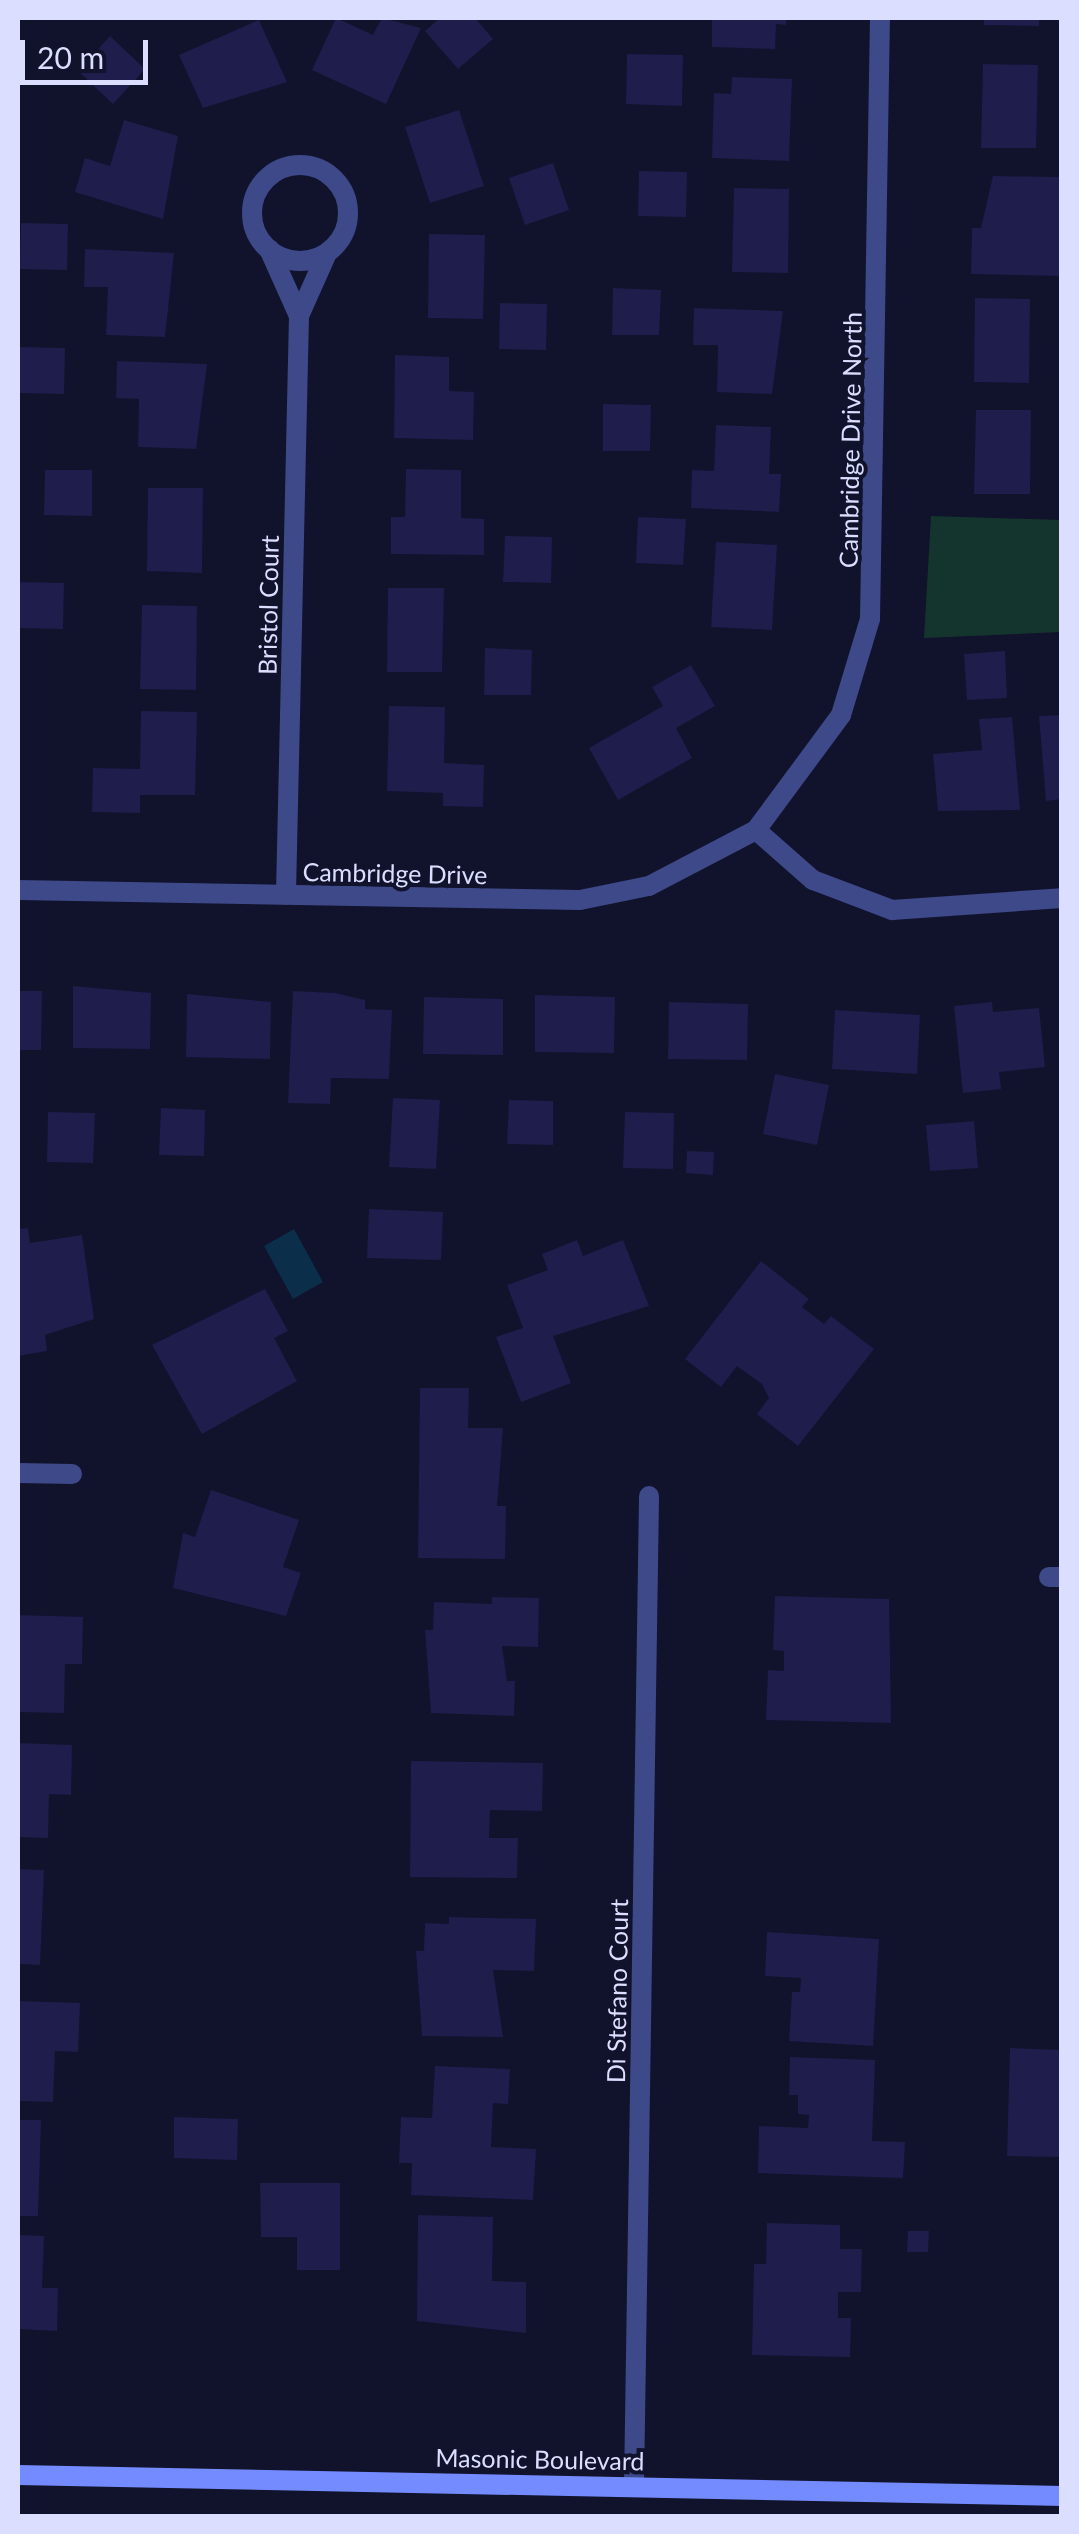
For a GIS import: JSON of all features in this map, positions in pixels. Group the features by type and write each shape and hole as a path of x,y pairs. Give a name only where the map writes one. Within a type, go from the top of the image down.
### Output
{"street":[{"name":"Cambridge Drive North","path":"756,830 841,715 870,619 880,18"},
{"name":"Bristol Court","path":"286,896 299,316 327,253 346,228 346,196 311,166 279,169 257,191 252,222 269,249 299,316"},
{"path":"269,249 298,260 327,253"},
{"name":"Cambridge Drive","path":"18,890 580,900 648,886 756,830"},
{"path":"756,830 813,880 892,910 1062,898"},
{"path":"18,1473 72,1474"},
{"name":"Di Stefano Court","path":"634,2486 649,1496"},
{"name":"Masonic Boulevard","path":"18,2475 1062,2496"}],"green space":[{"path":"931,516 1061,520 1061,632 924,638"}],"water":[{"path":"294,1229 323,1282 293,1299 264,1246"}],"building":[{"path":"336,18 373,35 382,18 421,28 386,104 312,70"},
{"path":"440,18 475,18 493,39 458,69 425,31"},
{"path":"712,18 786,18 786,25 776,24 775,49 712,47"},
{"path":"984,18 1039,18 1039,26 984,25"},
{"path":"259,20 287,82 203,108 179,55"},
{"path":"110,36 145,69 113,104 78,71"},
{"path":"627,54 683,55 682,106 626,104"},
{"path":"983,64 1038,65 1036,148 981,148"},
{"path":"732,77 792,79 789,161 712,158 714,93 731,94"},
{"path":"459,110 484,186 430,203 405,127"},
{"path":"124,120 178,136 163,219 75,192 85,158 110,166"},
{"path":"553,163 569,210 525,225 509,178"},
{"path":"639,171 687,172 686,217 638,216"},
{"path":"993,176 1059,177 1062,276 971,274 972,228 981,228"},
{"path":"734,188 789,189 788,273 732,272"},
{"path":"21,223 68,224 67,270 20,269"},
{"path":"429,234 485,235 483,319 428,318"},
{"path":"85,249 174,253 165,337 106,335 108,287 84,287"},
{"path":"613,288 661,290 659,335 612,335"},
{"path":"975,298 1030,299 1029,383 974,382"},
{"path":"500,303 547,304 546,350 499,349"},
{"path":"694,308 783,311 772,394 717,392 718,345 693,345"},
{"path":"18,347 65,348 64,394 18,393"},
{"path":"395,355 449,357 449,391 474,392 473,440 394,438"},
{"path":"117,361 207,364 196,449 138,447 139,399 116,398"},
{"path":"603,404 651,405 650,451 603,451"},
{"path":"976,410 1031,410 1030,494 974,494"},
{"path":"716,425 771,427 769,474 781,474 779,512 691,508 692,470 714,471"},
{"path":"406,469 461,470 461,518 484,519 484,555 391,554 391,517 405,517"},
{"path":"45,470 92,470 92,516 44,515"},
{"path":"148,488 203,488 202,573 147,571"},
{"path":"638,517 686,519 683,565 636,563"},
{"path":"505,536 552,537 551,583 503,582"},
{"path":"716,542 777,545 772,630 711,627"},
{"path":"18,582 64,583 63,629 18,628"},
{"path":"388,588 444,588 442,672 387,672"},
{"path":"142,605 197,606 196,690 140,689"},
{"path":"485,648 532,650 531,695 484,695"},
{"path":"1005,651 1007,698 967,700 964,654"},
{"path":"691,665 715,706 676,728 692,758 618,800 589,748 663,706 652,687"},
{"path":"389,706 445,707 444,763 484,765 483,807 443,806 443,793 387,791"},
{"path":"141,711 197,712 195,795 140,795 140,813 92,812 93,768 140,769"},
{"path":"1062,715 1062,799 1046,801 1039,716"},
{"path":"1012,717 1020,810 938,811 933,754 982,750 979,719"},
{"path":"73,986 151,993 150,1049 73,1048"},
{"path":"18,991 42,991 41,1050 18,1050"},
{"path":"293,991 335,993 365,1000 365,1009 392,1010 389,1079 331,1078 330,1104 288,1103"},
{"path":"187,994 271,1002 270,1059 186,1057"},
{"path":"535,995 615,997 614,1053 535,1052"},
{"path":"424,997 503,999 503,1055 423,1054"},
{"path":"669,1002 748,1004 747,1060 668,1059"},
{"path":"992,1002 993,1012 1039,1008 1045,1067 999,1072 1001,1089 963,1093 954,1006"},
{"path":"835,1010 920,1015 917,1074 832,1069"},
{"path":"775,1074 829,1085 817,1145 763,1134"},
{"path":"393,1098 440,1100 436,1169 389,1167"},
{"path":"509,1100 553,1101 553,1145 507,1144"},
{"path":"161,1108 205,1110 204,1156 159,1155"},
{"path":"48,1112 95,1113 93,1163 47,1162"},
{"path":"625,1112 674,1113 673,1169 623,1168"},
{"path":"974,1121 978,1168 930,1171 926,1125"},
{"path":"687,1151 714,1152 713,1175 686,1173"},
{"path":"369,1209 443,1212 441,1260 367,1258"},
{"path":"28,1228 30,1243 82,1235 94,1319 45,1335 47,1351 18,1356 18,1229"},
{"path":"577,1240 583,1256 623,1240 649,1306 553,1336 571,1383 521,1402 496,1337 523,1328 507,1285 548,1270 542,1254"},
{"path":"761,1261 809,1299 802,1307 824,1324 831,1316 874,1349 798,1446 757,1414 769,1398 762,1384 737,1366 721,1387 685,1359"},
{"path":"265,1289 288,1331 274,1338 297,1381 202,1434 152,1345"},
{"path":"420,1388 469,1388 468,1428 503,1428 497,1506 506,1506 505,1559 418,1558"},
{"path":"211,1490 299,1520 283,1567 301,1573 286,1616 173,1588 183,1533 195,1537"},
{"path":"775,1596 889,1599 891,1723 766,1720 768,1670 784,1671 784,1651 773,1650"},
{"path":"492,1597 539,1598 538,1647 502,1646 507,1681 515,1681 514,1716 431,1713 425,1630 433,1630 434,1602 492,1604"},
{"path":"18,1615 83,1617 82,1664 65,1664 64,1713 18,1712"},
{"path":"18,1743 72,1745 71,1795 49,1794 48,1838 18,1837"},
{"path":"411,1761 543,1763 542,1811 490,1810 489,1838 518,1838 517,1878 410,1877"},
{"path":"18,1869 44,1870 40,1965 18,1964"},
{"path":"449,1917 536,1919 534,1971 493,1970 503,2037 422,2036 416,1951 424,1951 425,1923 449,1924"},
{"path":"767,1932 879,1939 873,2046 789,2041 792,1992 800,1992 801,1978 765,1976"},
{"path":"18,2001 80,2003 78,2052 55,2051 53,2102 18,2101"},
{"path":"1010,2048 1061,2050 1062,2157 1007,2156"},
{"path":"790,2057 875,2060 872,2141 905,2142 903,2178 758,2173 759,2126 808,2128 809,2115 798,2114 798,2095 789,2095"},
{"path":"435,2066 510,2069 508,2104 493,2103 491,2147 536,2149 533,2200 411,2195 412,2163 399,2163 401,2117 432,2118"},
{"path":"174,2117 238,2119 237,2160 174,2158"},
{"path":"18,2120 41,2120 38,2216 18,2216"},
{"path":"260,2183 340,2183 340,2270 297,2270 297,2237 261,2237"},
{"path":"418,2215 493,2217 492,2281 526,2282 526,2333 417,2321"},
{"path":"767,2223 840,2225 840,2249 862,2249 861,2292 838,2292 838,2318 851,2318 850,2357 752,2355 754,2264 766,2264"},
{"path":"908,2231 929,2231 928,2252 907,2252"},
{"path":"18,2235 44,2236 42,2288 58,2288 57,2331 18,2329"}]}
